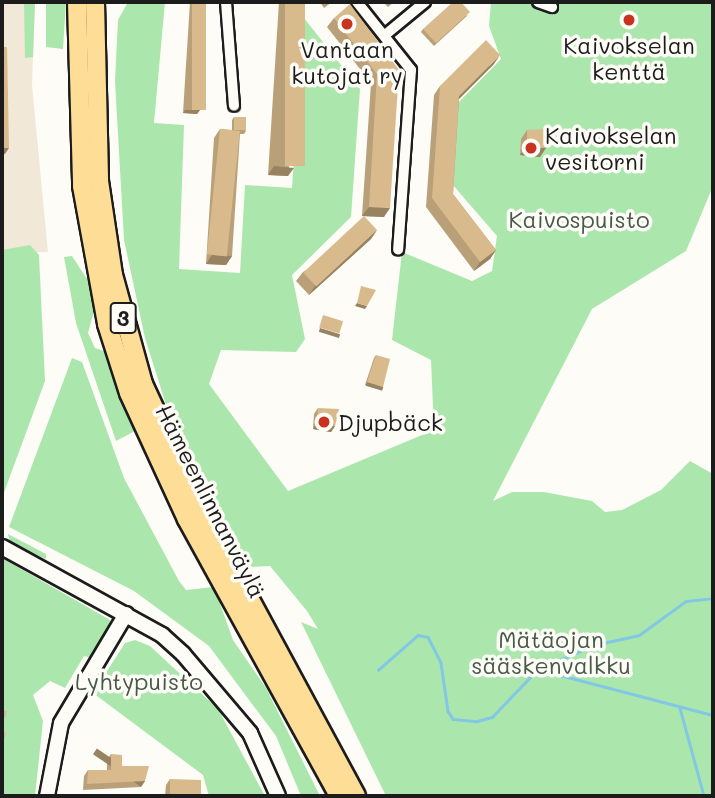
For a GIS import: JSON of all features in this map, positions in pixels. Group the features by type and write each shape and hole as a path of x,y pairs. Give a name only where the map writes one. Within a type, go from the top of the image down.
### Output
{"highway":[{"name":"Hämeenlinnanväylä","path":"77,2 82,187 118,359 187,519 338,796"},
{"name":"Hämeenlinnanväylä","path":"95,2 99,181 113,275 143,384 202,511 356,796"}],"main road":[{"path":"2,547 162,635 228,702 250,733 278,796"},
{"path":"47,796 61,723 126,614"}],"street":[{"path":"226,2 234,106"},
{"path":"357,2 411,70 398,250"},
{"path":"385,35 425,2"},
{"path":"538,2 552,6"}],"shaded area":[{"path":"2,2 35,2 32,85 48,252 2,253"}],"green space":[{"path":"24,2 35,2 33,57 25,58"},
{"path":"46,2 66,2 63,49 46,47"},
{"path":"128,2 165,2 154,123 184,125 179,269 240,273 245,185 292,188 304,18 360,89 351,217 292,275 305,339 296,352 221,350 209,384 288,491 434,430 431,360 392,340 402,252 472,281 492,271 497,236 452,184 456,105 501,59 489,26 491,2 713,2 713,186 686,251 592,309 493,501 512,492 544,492 592,501 605,512 622,510 661,490 690,461 713,474 713,796 386,796 301,622 318,629 307,611 270,566 251,567 179,446 145,338 124,240 115,81 118,20"},
{"path":"30,245 39,255 45,381 2,498 2,250"},
{"path":"72,256 89,282 94,311 88,333 95,348 107,352 135,431 116,441 76,323 64,257"},
{"path":"72,358 82,362 124,478 179,581 186,590 214,587 233,640 266,688 320,796 301,796 276,736 209,646 134,591 9,527"},
{"path":"8,534 46,554 46,559 10,544"},
{"path":"2,558 110,620 107,638 91,658 84,656 65,688 50,681 33,695 43,721 35,796 2,796"},
{"name":"Lyhtypuisto","path":"135,640 150,646 218,709 265,796 209,796 203,775 93,693 125,643"}],"building":[{"path":"192,2 206,2 206,110 192,110"},
{"path":"285,2 305,2 305,166 285,166"},
{"path":"453,2 461,2 470,12 436,43 423,29"},
{"path":"350,4 399,70 390,208 369,207 377,74 334,18"},
{"path":"486,40 500,55 459,96 453,194 496,250 480,262 432,198 440,86"},
{"path":"2,47 7,47 9,148 2,148"},
{"path":"234,117 246,117 246,130 234,130"},
{"path":"220,129 240,131 227,256 207,254"},
{"path":"547,129 546,148 527,146 527,130"},
{"path":"364,216 377,230 316,287 303,273"},
{"path":"361,286 376,290 367,306 357,303"},
{"path":"323,315 343,321 339,334 319,327"},
{"path":"376,355 390,359 383,387 367,382"},
{"path":"318,408 339,409 335,426 317,423"},
{"path":"111,754 122,755 122,766 149,766 145,781 87,784 88,770 111,770"},
{"path":"170,779 201,780 201,795 170,794"}],"waterway":[{"path":"378,670 418,635 428,637 441,663 448,711 453,719 477,721 492,717 537,670 594,645 639,635 686,601 713,598"},
{"path":"541,670 713,715"},
{"path":"680,708 704,796"}],"place":[{"name":"Kaivokselan kenttä","path":"629,20"},
{"name":"Vantaan kutojat ry","path":"347,24"},
{"name":"Kaivokselan vesitorni","path":"531,148"},
{"name":"Djupbäck","path":"324,422"}],"park label":[{"name":"Kaivospuisto","path":"579,219"},
{"name":"Mätäojan sääskenvalkku","path":"551,652"}]}
